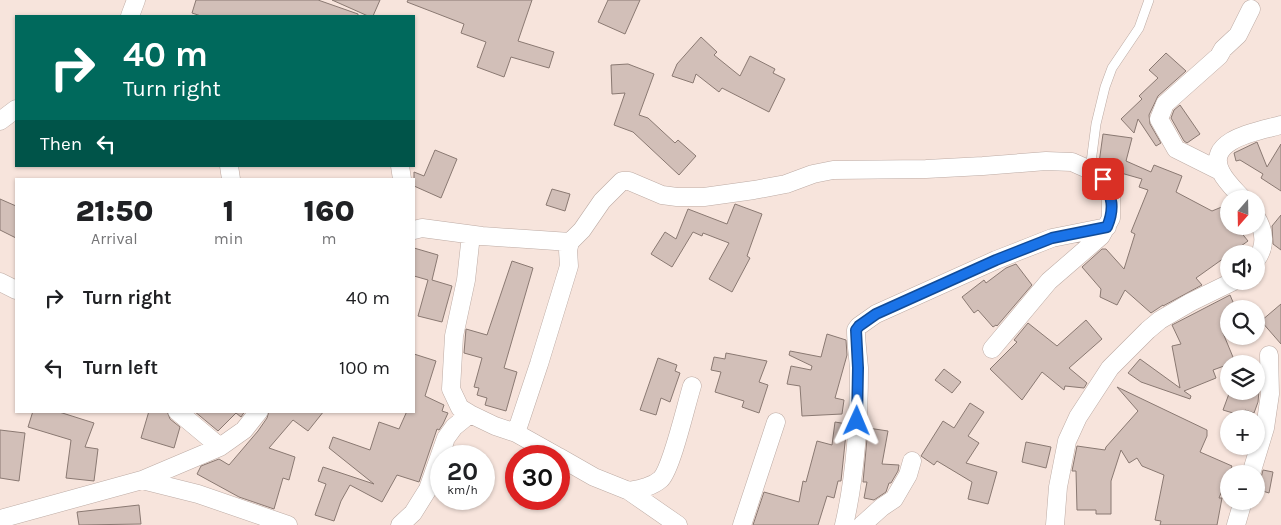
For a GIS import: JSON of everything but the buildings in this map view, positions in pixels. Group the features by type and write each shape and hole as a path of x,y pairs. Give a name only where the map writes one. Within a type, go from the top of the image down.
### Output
{"street":[{"path":"130,15 136,0"},
{"path":"1236,190 1220,171 1176,149 1158,120 1166,104 1219,56 1238,35 1251,9"},
{"path":"0,121 15,110"},
{"path":"1220,171 1218,161 1220,150 1224,145 1246,135 1281,125"},
{"path":"516,433 568,266 570,242 582,230 602,201 622,181 629,181 662,195 704,197 786,184 813,174 833,170 936,168 1046,161 1072,162 1090,170 1103,179 1111,194 1112,212 1107,227 1101,236 1046,285 992,349"},
{"path":"844,525 851,495 857,421 858,368 856,330 859,326 876,314 996,260 1052,238 1107,227"},
{"path":"415,230 422,228 471,235 570,242"},
{"path":"471,235 466,280 454,336 451,389 460,408 495,426 516,433 537,445"},
{"path":"0,282 15,290"},
{"path":"1055,525 1058,487 1067,441 1078,416 1110,368 1160,320 1220,288"},
{"path":"1253,465 1264,428 1270,394 1269,355"},
{"path":"628,491 647,488 661,479 669,465 692,386"},
{"path":"179,413 220,447"},
{"path":"0,519 142,480 220,447 244,430 257,413"},
{"path":"400,525 413,513 428,489 446,438 454,427 470,414"},
{"path":"742,525 776,422"},
{"path":"862,525 894,499 908,475 912,461"},
{"path":"570,464 594,477 628,491 678,525"},
{"path":"142,480 198,494 279,523"},
{"path":"1236,525 1240,510"}],"lane":[{"path":"1090,170 1096,124 1105,87 1112,68 1140,28 1149,0"}],"route":[{"path":"857,421 858,368 856,330 859,326 876,314 996,260 1052,238 1107,227 1112,212 1111,194 1103,179"}]}
